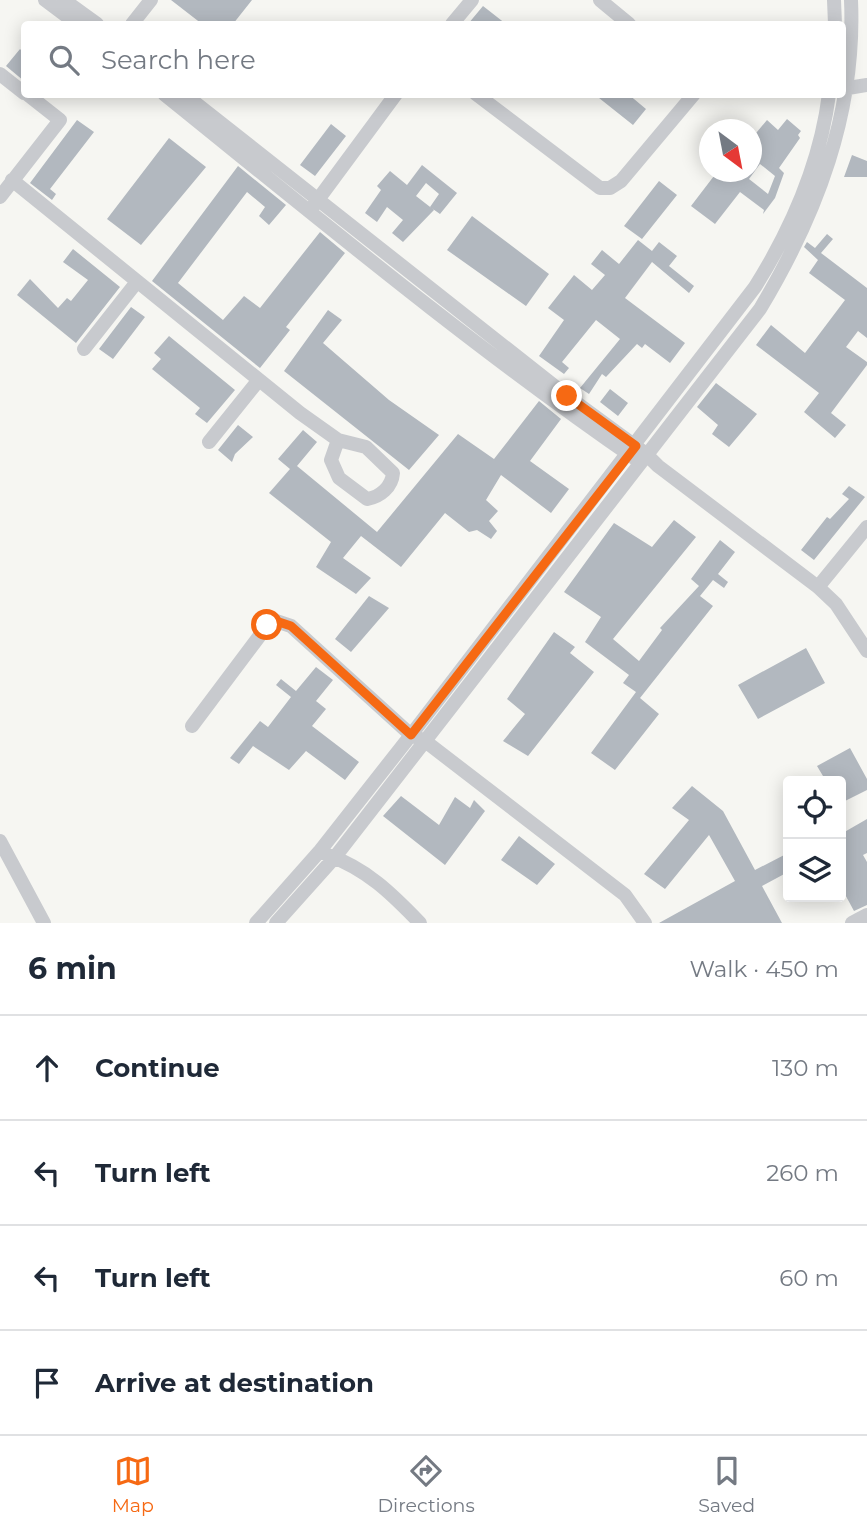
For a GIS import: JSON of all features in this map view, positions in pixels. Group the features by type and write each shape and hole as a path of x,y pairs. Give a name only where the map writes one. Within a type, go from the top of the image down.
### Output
{"street":[{"path":"45,0 73,21"},
{"path":"64,0 93,21"},
{"path":"134,21 151,0"},
{"path":"454,21 472,0"},
{"path":"600,0 625,21"},
{"path":"834,0 835,21"},
{"path":"846,64 851,0"},
{"path":"0,74 21,90"},
{"path":"846,89 867,85"},
{"path":"0,197 60,120 31,98"},
{"path":"170,98 242,149 563,401 658,467 818,587 836,604 867,651"},
{"path":"188,98 242,149"},
{"path":"313,206 393,98"},
{"path":"481,98 600,188 610,188 621,181 691,98"},
{"path":"638,454 755,288 774,256 808,182 819,151 828,98"},
{"path":"276,923 335,857 418,738 638,454 760,309 809,219 841,124 843,98"},
{"path":"12,180 258,381 338,440 366,447 387,464 394,477 382,493 367,499 339,478 331,460 338,440"},
{"path":"84,349 136,283"},
{"path":"209,442 258,381"},
{"path":"818,587 867,527"},
{"path":"192,726 267,625 281,622 291,626 418,738 625,895 645,923"},
{"path":"256,923 418,738"},
{"path":"0,841 44,923"},
{"path":"319,852 335,857 376,880 420,923"},
{"path":"852,923 867,915"}],"building":[{"path":"171,0 252,0 235,21 198,21"},
{"path":"483,6 502,21 470,21"},
{"path":"20,49 21,78 6,66"},
{"path":"599,98 633,98 646,109 633,125"},
{"path":"787,119 801,131 798,135 800,138 779,168 784,173 775,198 763,214 764,210 740,192 715,224 691,206 709,182 753,182 768,194 775,176 762,166 762,126 767,120 778,130"},
{"path":"77,120 94,132 50,189 56,194 52,200 30,183"},
{"path":"331,124 346,136 315,176 300,165"},
{"path":"169,138 206,167 141,245 107,219"},
{"path":"852,155 867,161 867,177 844,177"},
{"path":"422,165 457,193 440,214 434,210 403,242 392,233 403,220 387,207 377,222 365,213 381,190 377,186 390,171 407,185","holes":["426,183 439,194 430,207 416,196"]},
{"path":"238,166 286,205 269,225 259,216 265,207 247,192 178,283 223,320 244,296 260,308 320,232 345,253 286,327 290,330 260,368 152,281"},
{"path":"659,181 677,195 642,239 624,226"},
{"path":"472,216 549,274 526,306 447,250"},
{"path":"827,234 833,239 821,253 867,288 867,338 858,331 846,347 867,362 867,365 831,413 846,425 835,438 804,412 819,393 756,345 771,325 805,353 845,300 809,273 818,260 804,247 807,242 815,248"},
{"path":"638,240 652,251 659,242 677,256 669,266 694,286 689,293 652,262 625,298 685,343 670,363 645,344 642,348 637,344 606,377 602,374 589,394 580,388 620,339 596,320 562,362 569,368 564,374 539,356 564,320 548,308 574,275 592,290 605,275 591,264 602,250 619,264"},
{"path":"73,249 120,287 76,343 17,295 30,279 58,308 67,298 71,301 88,280 63,262"},
{"path":"131,307 145,317 113,359 99,349"},
{"path":"328,310 342,320 323,343 389,400 439,435 409,470 284,371"},
{"path":"169,336 235,390 207,423 195,414 200,408 152,369 161,359 154,353"},
{"path":"716,383 757,414 729,447 712,434 718,425 697,407"},
{"path":"610,389 628,403 618,416 600,402"},
{"path":"539,401 561,419 530,461 569,489 551,513 501,475 486,500 498,511 489,521 497,531 491,539 477,530 469,532 445,513 401,567 361,536 343,558 371,578 356,594 316,567 331,542 269,493 290,469 278,459 303,430 317,442 297,466 377,532 458,434 494,459"},
{"path":"238,425 253,437 235,454 232,462 218,450"},
{"path":"849,486 865,497 814,560 801,550 827,517 830,519 849,499 842,494"},
{"path":"674,520 696,537 613,639 639,661 662,630 660,628 699,586 691,579 720,540 735,552 718,574 728,582 724,588 713,580 700,596 713,606 640,698 659,714 615,770 591,753 636,692 623,683 629,675 585,642 601,617 564,592 614,523 652,547"},
{"path":"369,596 389,608 351,652 335,639"},
{"path":"554,632 575,647 570,653 594,672 528,756 503,741 525,714 507,699"},
{"path":"806,648 825,683 758,719 738,685"},
{"path":"316,667 333,680 316,701 326,709 312,726 359,762 345,780 306,751 289,770 253,746 239,764 230,758 260,721 268,727 291,697 276,685 281,679 296,691"},
{"path":"850,748 867,779 867,790 846,800 846,776 823,776 817,766"},
{"path":"692,786 723,811 755,870 783,856 783,875 762,886 782,923 659,923 735,881 709,835 665,889 644,874 689,820 672,808"},
{"path":"401,796 439,825 455,797 470,808 474,800 485,811 445,865 383,816"},
{"path":"867,819 867,853 863,855 867,862 867,905 854,911 846,896 846,831"},
{"path":"519,836 555,864 537,885 501,860"}],"route":[{"path":"267,625 276,621 291,626 411,735 636,446 567,396"}]}
